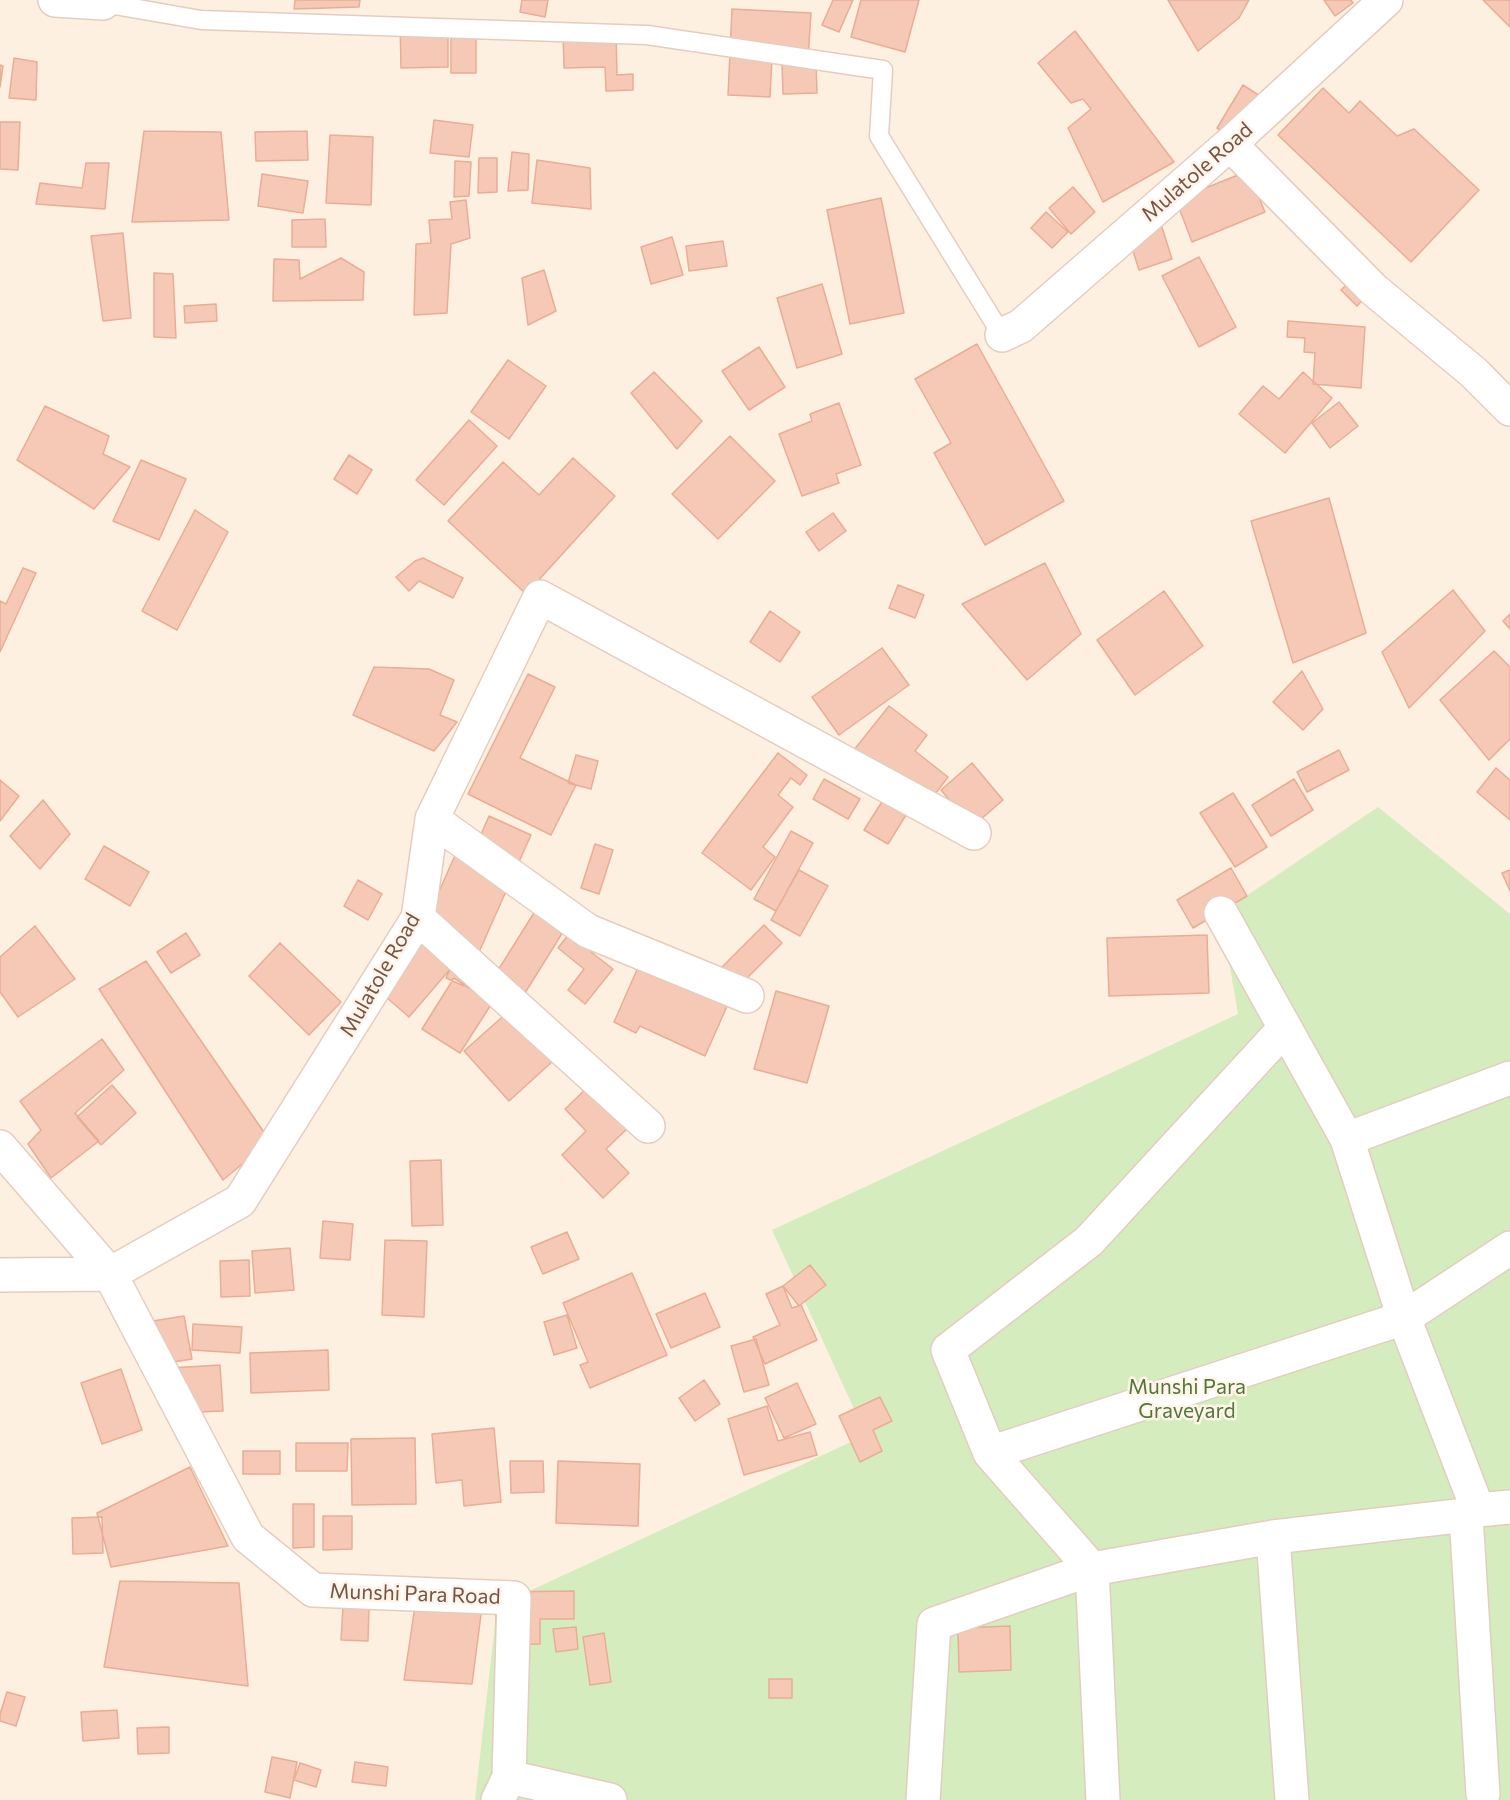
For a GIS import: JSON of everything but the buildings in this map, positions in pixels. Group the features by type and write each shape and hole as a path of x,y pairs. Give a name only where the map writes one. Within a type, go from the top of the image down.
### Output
{"street":[{"path":"56,0 103,3"},
{"name":"Mulatole Road","path":"1002,335 1021,326 1230,144 1386,0"},
{"path":"1230,144 1373,289 1473,372 1510,409"},
{"name":"Mulatole Road","path":"110,1274 240,1201 418,918 432,819 540,597 974,833"},
{"path":"432,819 588,932 747,996"},
{"path":"1221,913 1347,1139 1404,1318 1472,1512 1483,1794"},
{"path":"418,918 648,1126"},
{"path":"1103,1800 1092,1569 990,1453 948,1350 1089,1241 1285,1028"},
{"path":"1347,1139 1510,1078"},
{"path":"0,1147 110,1274"},
{"path":"990,1453 1404,1318 1510,1248"},
{"path":"0,1275 110,1274"},
{"name":"Munshi Para Road","path":"110,1274 248,1537 313,1590 514,1598 504,1789"},
{"path":"923,1800 934,1624 1092,1569 1273,1537 1510,1507"},
{"path":"1273,1537 1292,1800"},
{"path":"504,1789 610,1800"}],"lane":[{"path":"103,3 201,20 647,35 884,70 879,136 1002,335"}],"green space":[{"name":"Munshi Para Graveyard","path":"1378,807 1510,914 1510,1800 475,1800 497,1606 866,1435 772,1230 1238,1014 1221,913"}]}
